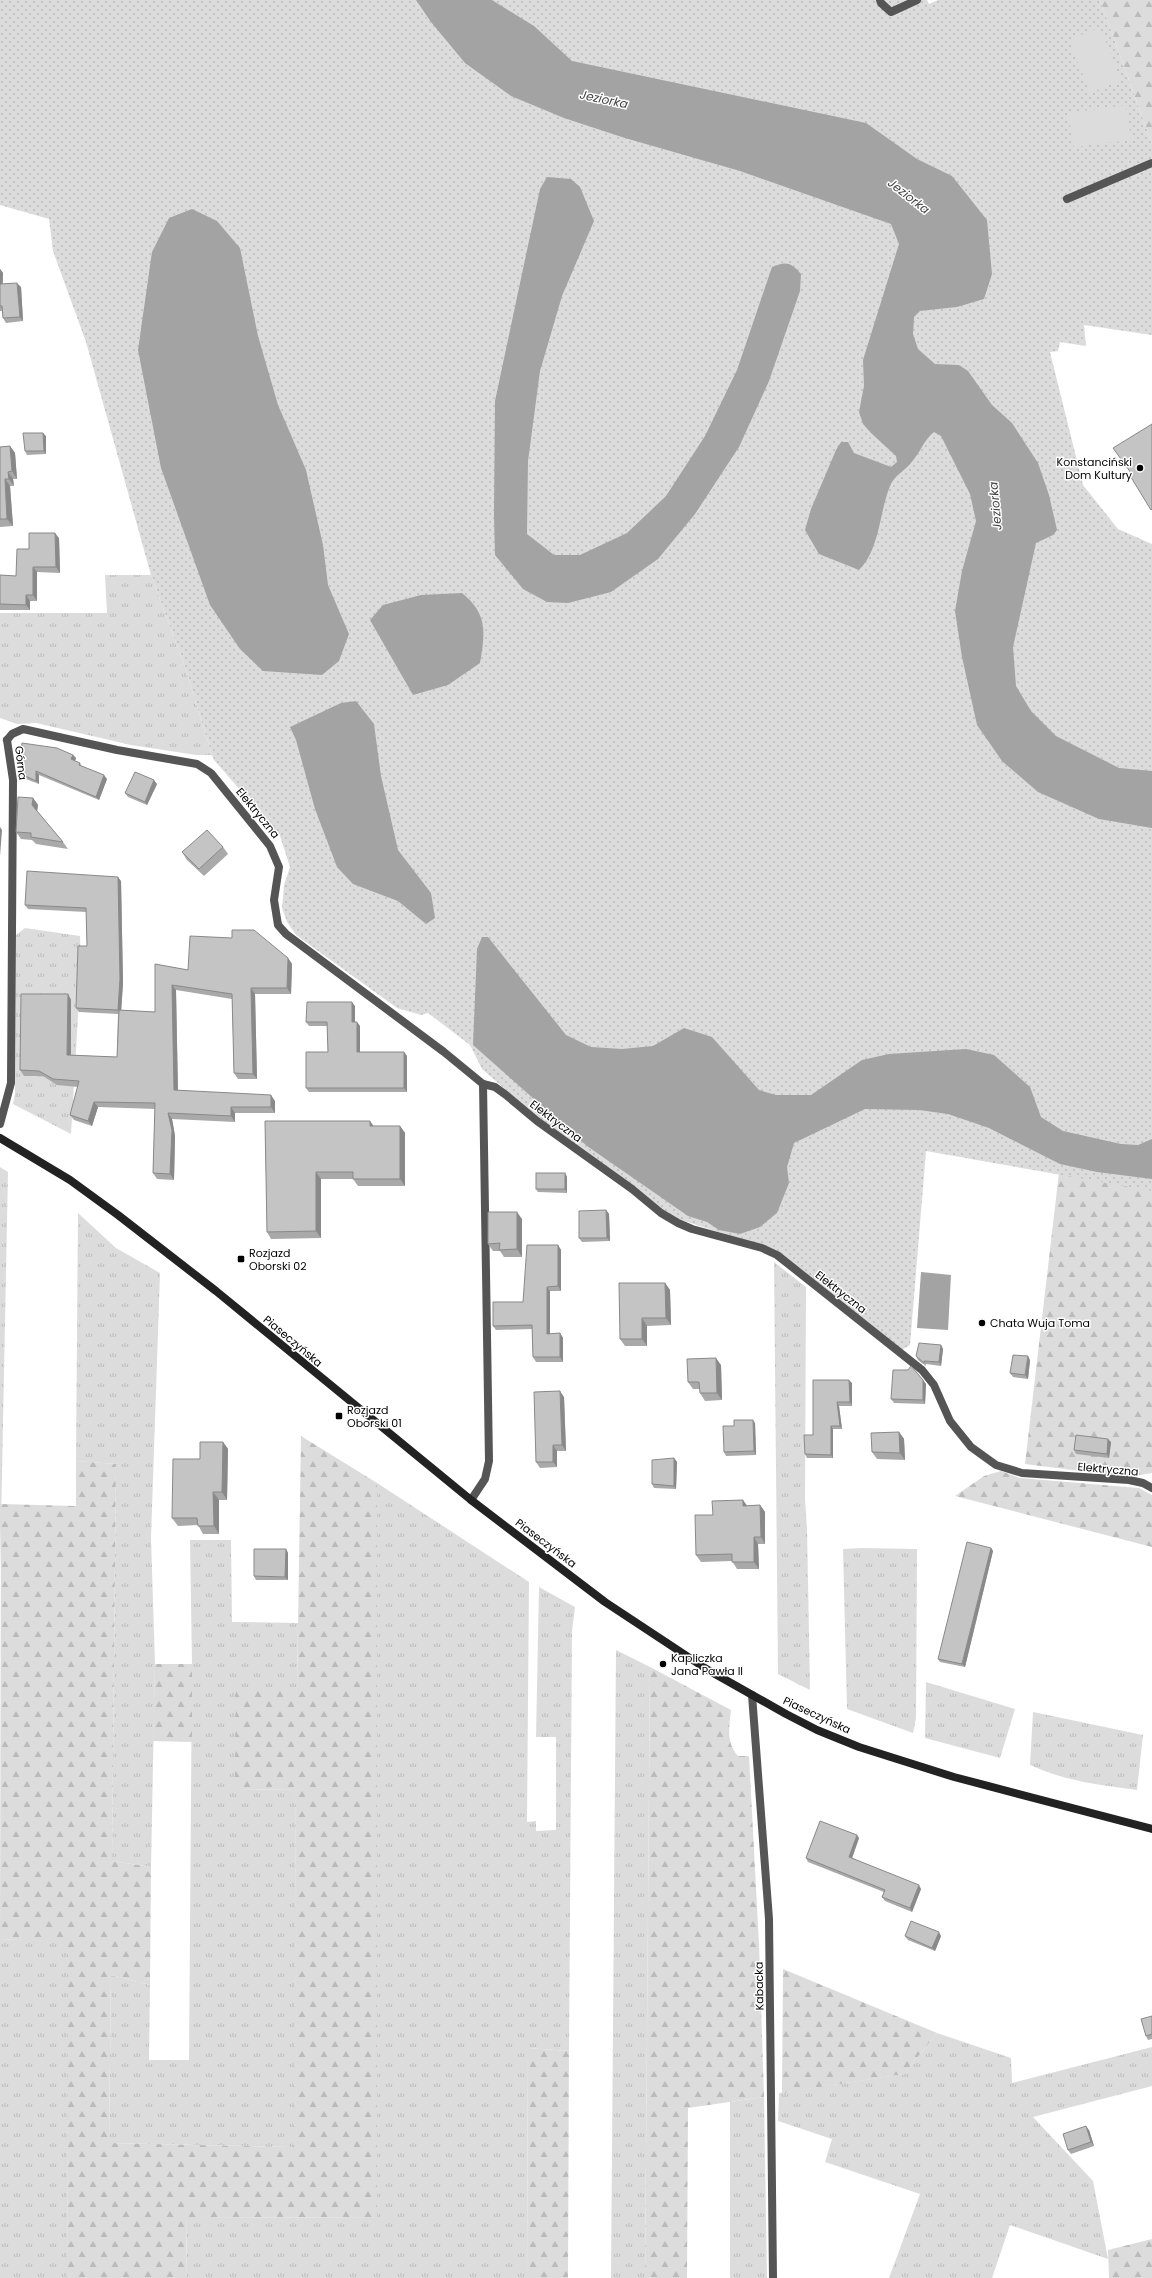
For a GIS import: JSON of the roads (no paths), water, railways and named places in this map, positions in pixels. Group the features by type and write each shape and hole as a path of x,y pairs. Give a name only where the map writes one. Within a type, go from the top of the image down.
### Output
{"main road":[{"name":"Piaseczyńska","path":"0,1138 70,1180 118,1214 216,1291 471,1500 605,1602 661,1640 752,1695 817,1730 910,1764 1152,1829"}],"street":[{"path":"880,0 881,3 891,12 917,0"},
{"path":"1067,199 1152,163"},
{"name":"Elektryczna","path":"4,739 23,729 117,750 197,764 211,773 270,846 279,867 274,900 278,925 286,934 444,1052 483,1084 494,1087 506,1095 537,1121 632,1189 661,1213 678,1223 762,1248 777,1255 922,1370 934,1385 950,1421 971,1447 996,1465 1022,1474 1129,1480 1143,1483 1152,1488"},
{"name":"Górna","path":"0,1124 11,1083 13,780 4,739"},
{"path":"471,1500 485,1479 489,1461 483,1084"},
{"name":"Kabacka","path":"752,1695 769,1919 773,2278"}],"water":[{"name":"Jeziorka","path":"416,0 492,0 534,26 572,61 866,123 917,159 952,176 987,220 992,274 984,299 957,307 920,311 914,317 913,334 918,349 935,364 959,365 968,371 992,405 1012,423 1038,463 1049,495 1057,530 1053,535 1036,543 1013,647 1016,686 1031,711 1056,736 1119,768 1152,771 1152,828 1099,819 1038,792 1002,761 977,725 962,657 955,611 962,571 976,521 970,494 941,436 934,432 925,441 911,463 892,482 886,496 871,552 859,570 819,554 805,530 811,509 836,450 841,442 848,442 854,453 891,467 897,462 896,456 863,424 859,412 864,386 863,360 899,244 891,224 740,171 625,138 564,118 511,96 465,63 431,22"},
{"path":"547,177 571,179 580,187 594,221 562,296 540,371 528,461 527,534 554,555 580,555 627,533 666,496 705,436 737,370 772,267 785,263 794,267 801,274 800,291 769,381 739,447 695,514 658,559 611,592 568,603 547,602 523,589 495,555 495,401 540,189"},
{"path":"192,209 217,221 240,248 258,336 278,405 306,470 323,545 328,585 349,634 339,661 322,675 263,671 240,649 210,605 161,468 138,350 152,252 169,218"},
{"path":"462,593 476,609 483,625 483,642 480,663 448,685 413,695 370,620 383,605 421,595"},
{"path":"356,701 374,724 381,776 398,850 431,893 435,918 426,924 398,901 353,884 337,867 315,809 296,740 290,727 341,703"},
{"path":"482,937 488,937 566,1035 591,1047 622,1049 653,1046 684,1028 712,1037 759,1090 776,1095 811,1095 862,1060 889,1054 966,1049 994,1055 1030,1087 1041,1117 1063,1131 1121,1144 1138,1145 1152,1139 1152,1179 1097,1172 1060,1164 989,1128 948,1114 919,1110 865,1109 794,1143 787,1167 789,1183 777,1213 760,1227 740,1234 719,1230 707,1222 688,1216 587,1146 473,1045 477,949"},
{"path":"921,1272 951,1275 948,1330 917,1328"}],"place":[{"name":"Konstanciński Dom Kultury","path":"1140,468"},
{"name":"Rozjazd Oborski 02","path":"241,1259"},
{"name":"Chata Wuja Toma","path":"982,1323"},
{"name":"Rozjazd Oborski 01","path":"339,1416"},
{"name":"Kapliczka Jana Pawła II","path":"663,1664"}]}
